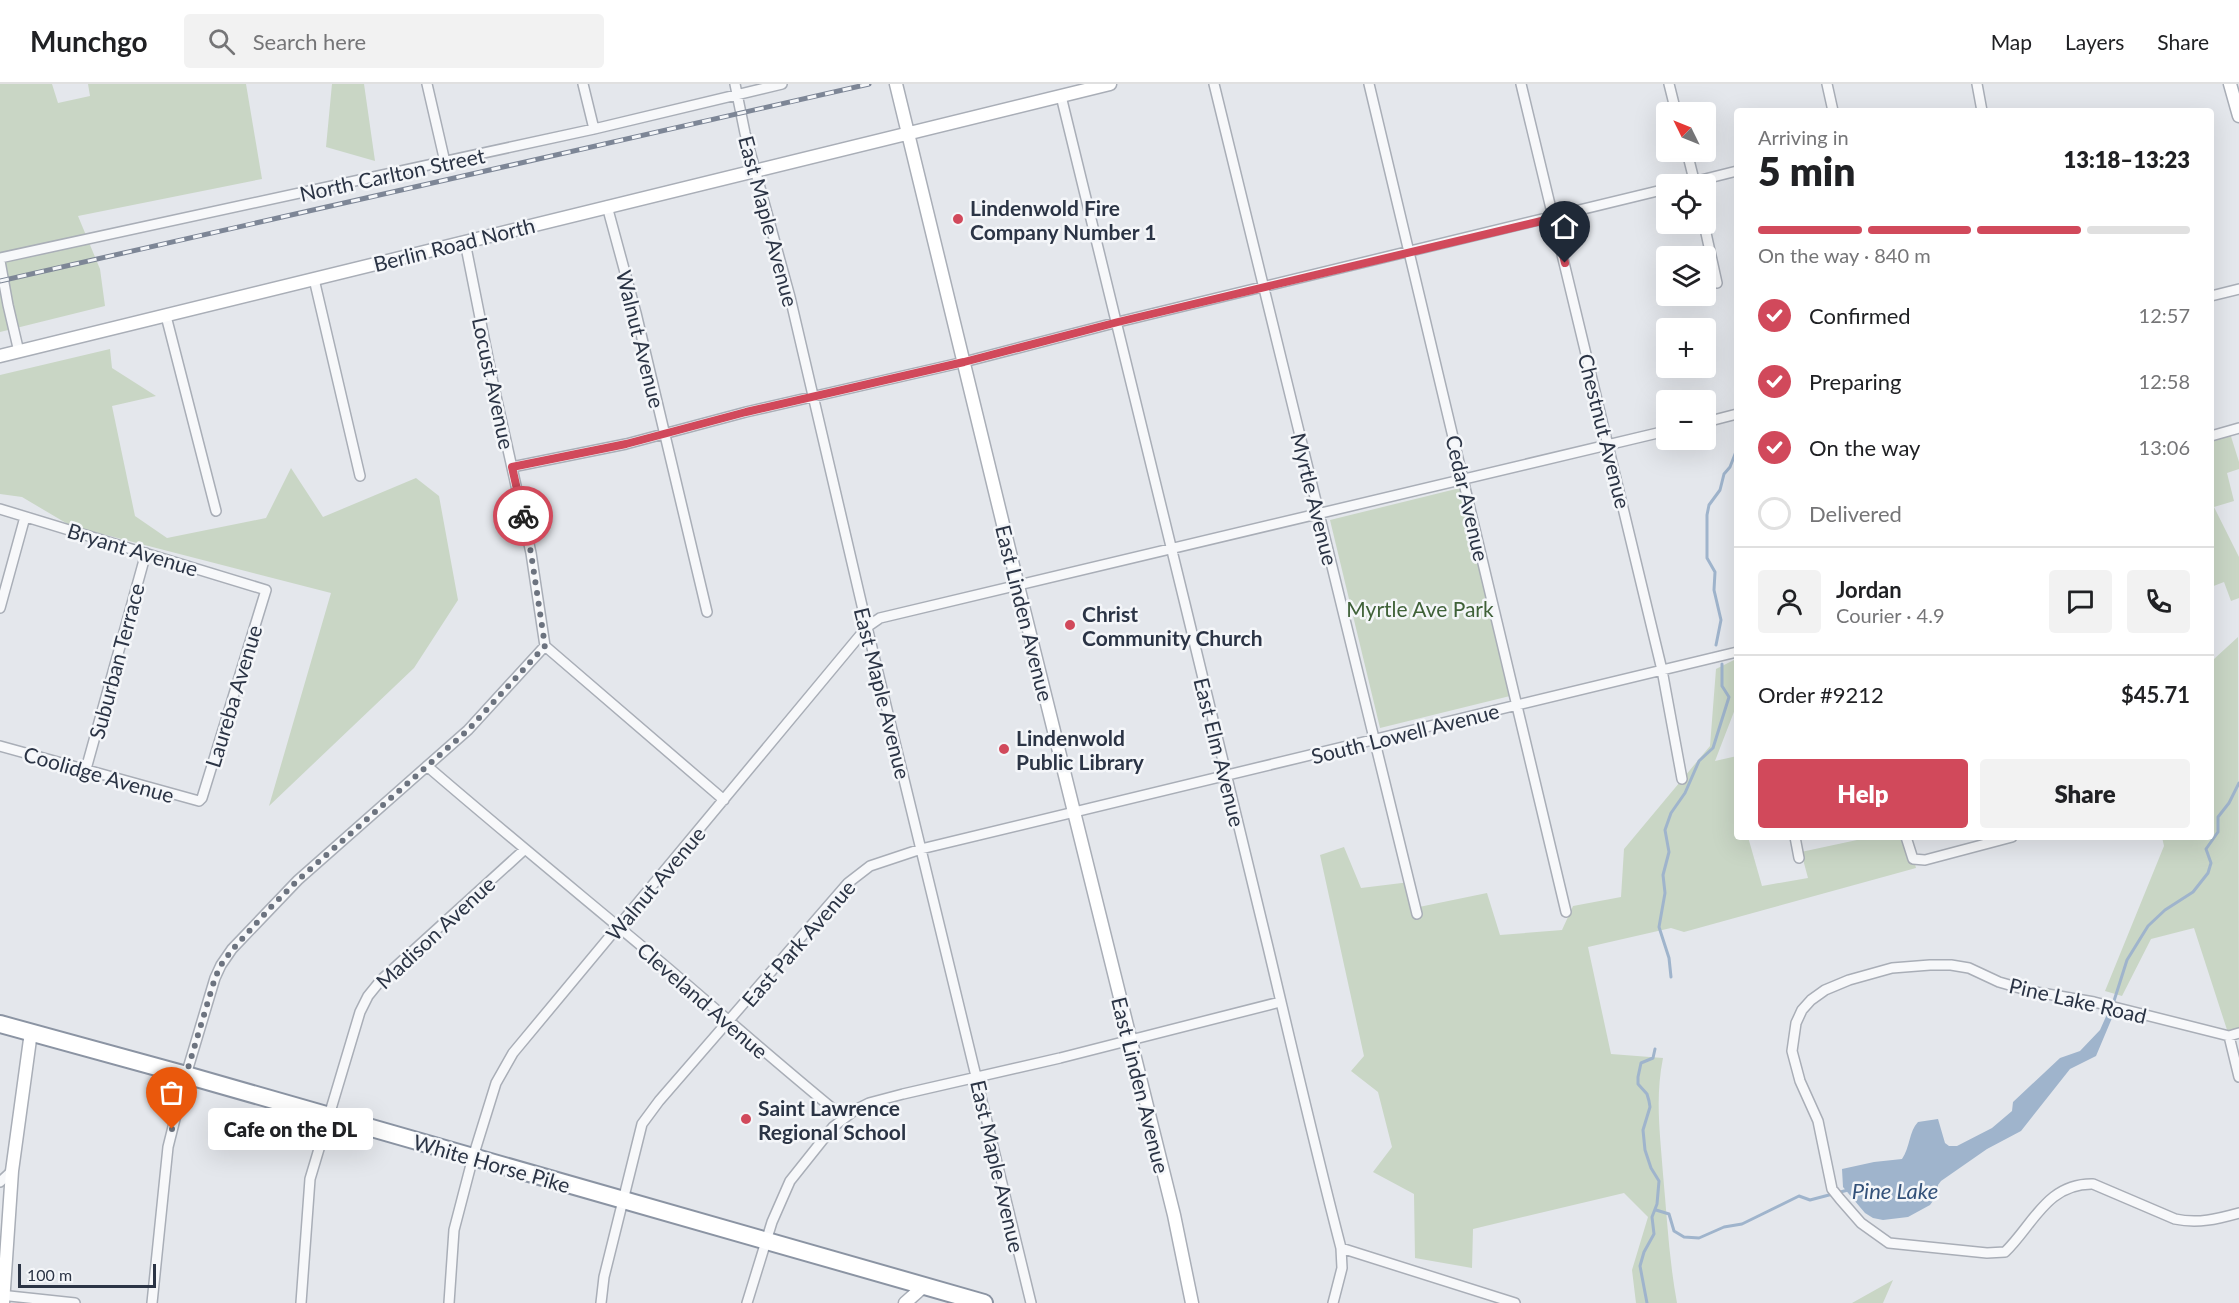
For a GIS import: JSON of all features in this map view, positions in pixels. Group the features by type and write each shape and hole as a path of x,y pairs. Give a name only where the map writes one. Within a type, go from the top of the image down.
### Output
{"highway":[{"name":"White Horse Pike","path":"0,1024 984,1303"}],"street":[{"path":"427,84 445,162"},
{"path":"583,84 594,129"},
{"name":"East Maple Avenue","path":"735,84 755,170 790,297 867,627 1031,1303"},
{"name":"North Carlton Street","path":"0,260 594,129 783,84"},
{"name":"East Linden Avenue","path":"896,84 1017,586 1174,1215 1192,1303"},
{"name":"Berlin Road North","path":"0,356 1110,84"},
{"name":"Myrtle Avenue","path":"1214,84 1417,914"},
{"name":"Cedar Avenue","path":"1369,84 1566,912"},
{"name":"Chestnut Avenue","path":"1521,84 1662,670 1682,779"},
{"path":"1669,84 1674,102"},
{"path":"1827,84 1832,108"},
{"path":"1977,84 1981,108"},
{"path":"2230,84 2238,111"},
{"name":"East Elm Avenue","path":"1061,96 1118,322 1170,550 1309,1125 1341,1248 1342,1268 1333,1303"},
{"path":"1716,177 1734,172"},
{"path":"512,467 626,444 746,412 964,362 1263,286 1554,218 1656,192"},
{"name":"Walnut Avenue","path":"608,206 636,313 707,612"},
{"path":"1706,234 1717,283"},
{"name":"Locust Avenue","path":"465,242 531,553 545,646"},
{"path":"0,260 19,352"},
{"path":"314,279 360,476"},
{"path":"2214,295 2239,289"},
{"path":"166,316 216,511"},
{"path":"1716,419 1734,415"},
{"path":"2214,435 2239,428"},
{"path":"867,627 880,618 1656,433"},
{"name":"Bryant Avenue","path":"0,509 266,590"},
{"path":"0,608 25,516"},
{"name":"Suburban Terrace","path":"86,769 146,553"},
{"name":"Laureba Avenue","path":"199,801 202,798 266,590"},
{"name":"Walnut Avenue","path":"449,1303 454,1230 496,1083 513,1053 867,627"},
{"path":"153,1303 168,1147 186,1075 221,965 232,950 298,880 468,730 545,646 724,800"},
{"name":"South Lowell Avenue","path":"865,869 921,849 1734,653"},
{"name":"Coolidge Avenue","path":"0,746 86,769 183,799 199,801"},
{"name":"Cleveland Avenue","path":"427,766 843,1117"},
{"path":"1796,840 1799,858"},
{"path":"1907,840 1913,859 1924,860 2001,840"},
{"name":"Madison Avenue","path":"301,1303 310,1179 356,1022 368,996 381,980 524,850"},
{"name":"East Park Avenue","path":"601,1303 603,1277 642,1124 659,1101 848,883 865,869"},
{"name":"Pine Lake Road","path":"2229,1036 2106,1005 2030,991 1999,982 1969,969 1930,964 1892,968 1849,980 1825,990 1802,1010 1796,1023 1792,1051 1800,1081 1818,1121 1832,1189 1861,1223 1889,1243 2005,1252 2036,1213 2050,1200 2068,1187 2080,1184 2093,1184 2175,1219 2189,1222 2204,1222 2239,1213"},
{"path":"747,1303 780,1201 790,1181 813,1150 843,1117 869,1103 1281,1002"},
{"path":"31,1032 12,1171 2,1298 75,1303"},
{"path":"2239,1033 2229,1036 2239,1077"},
{"path":"0,1182 12,1171"},
{"path":"1341,1248 1515,1303"},
{"path":"905,1303 924,1286"}],"green space":[{"path":"0,84 52,84 58,103 90,96 88,84 246,84 262,179 78,216 100,269 105,306 0,332"},
{"path":"332,84 364,84 375,161 326,147"},
{"path":"110,349 112,368 156,396 112,406 135,516 167,538 266,518 291,468 323,517 416,478 439,496 458,600 414,668 269,806 331,593 71,526 22,497 0,494 0,375"},
{"path":"2229,430 2239,469 2227,473 2234,501 2214,507 2214,434"},
{"name":"Myrtle Ave Park","path":"1460,488 1510,696 1380,728 1330,520"},
{"path":"2214,507 2239,557 2239,598 2231,601 2224,582 2214,586"},
{"path":"2238,637 2239,1033 2229,1036 2194,928 2151,939 2122,996 2105,991 2164,846 2163,840 2214,840 2214,659"},
{"path":"1734,660 1734,712 1715,761 1734,757 1734,840 1749,840 1762,886 1808,878 1801,852 1857,840 1909,840 1916,868 1684,932 1671,928 1588,947 1611,1054 1663,1058 1659,1087 1660,1130 1670,1255 1677,1303 1636,1303 1632,1270 1648,1217 1624,1193 1473,1229 1472,1268 1415,1258 1414,1194 1373,1172 1392,1147 1378,1092 1351,1071 1364,1056 1320,855 1344,847 1361,888 1410,882 1419,907 1487,893 1500,935 1562,930 1573,906 1621,897 1624,849 1710,746 1716,669"},
{"path":"1893,1280 1883,1303 1852,1303"}],"water":[{"name":"Pine Lake","path":"2113,1011 2096,1056 2070,1069 2021,1131 1987,1149 1941,1181 1938,1185 1938,1194 1930,1205 1908,1217 1883,1220 1873,1218 1865,1213 1843,1187 1842,1169 1902,1159 1918,1122 1938,1119 1945,1143 1949,1146 1957,1146 1992,1128 2012,1111 2013,1102 2060,1058 2080,1051 2100,1030 2108,1012"}],"waterway":[{"path":"1716,645 1721,620 1714,590 1715,572 1707,558 1707,515 1709,505 1720,490 1724,474 1734,457"},
{"path":"1671,977 1669,958 1659,927 1665,893 1663,875 1669,852 1665,830 1671,813 1685,793 1699,761 1713,748 1729,697 1722,686 1722,664"},
{"path":"2214,838 2218,832 2218,817 2229,803 2239,783"},
{"path":"2113,1004 2127,960 2148,926 2165,910 2193,892 2208,873 2211,863 2206,849 2212,840"},
{"path":"1647,1303 1640,1266 1644,1252 1654,1234 1652,1217 1657,1204 1659,1181 1651,1168 1645,1150 1643,1130 1650,1107 1647,1094 1638,1084 1638,1077 1641,1063 1653,1058 1655,1049"},
{"path":"1656,1210 1669,1214 1674,1231 1684,1237 1699,1238 1724,1227 1742,1224 1799,1196 1810,1200 1848,1190"}],"railway":[{"path":"0,281 869,84"}],"way so far":[{"path":"172,1129 215,978 232,950 298,880 468,730 545,646 523,516"}],"place":[{"name":"Lindenwold Fire Company Number 1","path":"958,219"},
{"name":"Christ Community Church","path":"1070,625"},
{"name":"Lindenwold Public Library","path":"1004,749"},
{"name":"Saint Lawrence Regional School","path":"746,1119"},
{"name":"Cafe on the DL","path":"172,1129"}],"route":[{"path":"523,516 512,467 626,444 746,412 964,362 1118,322 1554,218 1565,263"}]}
